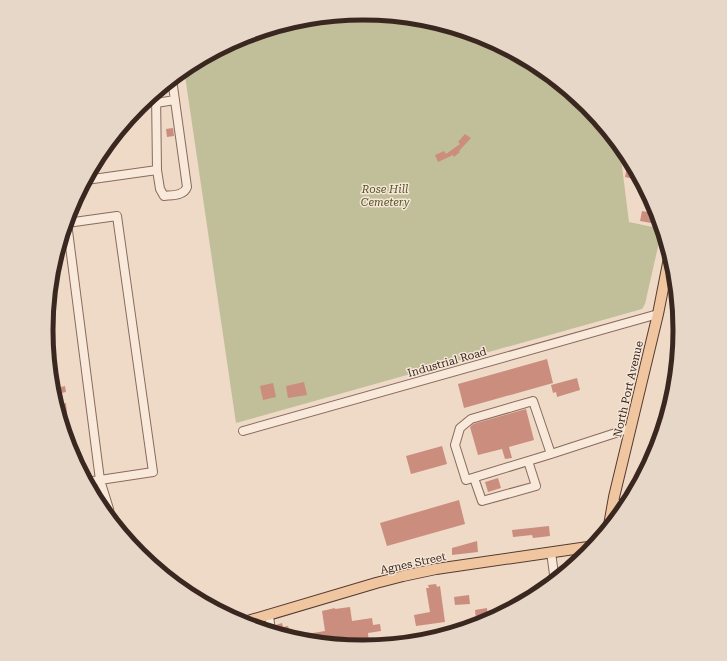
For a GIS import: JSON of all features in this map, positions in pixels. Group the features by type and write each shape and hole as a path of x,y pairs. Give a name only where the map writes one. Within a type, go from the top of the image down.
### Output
{"main road":[{"name":"North Port Avenue","path":"611,519 613,504 658,314 667,267"},
{"name":"Agnes Street","path":"252,620 369,585 436,569 586,547"}],"street":[{"path":"173,85 175,100 187,187 185,192 164,196 160,189 157,170 156,102 175,100"},
{"path":"93,179 157,170"},
{"path":"73,222 117,216 152,472 92,481"},
{"path":"68,233 100,480 109,508"},
{"name":"Industrial Road","path":"243,431 658,314"},
{"path":"551,454 533,401 471,419 460,428 455,445 466,480 551,454 631,428"},
{"path":"474,478 482,501 536,486 528,461"},
{"path":"613,504 621,505"},
{"path":"551,552 554,576"},
{"path":"269,615 271,627"}],"green space":[{"name":"Rose Hill Cemetery","path":"364,20 424,26 463,36 501,52 536,72 568,97 610,141 621,156 629,222 657,228 660,238 645,304 642,309 236,423 185,76 226,52 264,36 303,26"}],"building":[{"path":"173,128 174,136 167,137 166,129"},
{"path":"465,134 471,138 459,151 460,152 454,157 453,155 438,162 435,155 444,151 446,154 460,144 458,142"},
{"path":"627,167 634,179 625,177"},
{"path":"642,211 650,213 655,224 640,221"},
{"path":"547,359 553,383 464,408 458,384"},
{"path":"577,378 580,390 557,397 556,392 553,393 551,385"},
{"path":"304,382 307,395 288,398 286,386"},
{"path":"273,383 276,397 263,400 260,386"},
{"path":"65,386 66,392 60,393 58,387"},
{"path":"66,403 67,413 65,413 62,404"},
{"path":"526,409 534,440 509,447 512,458 505,459 502,449 478,455 470,427 473,424"},
{"path":"442,446 447,464 411,474 406,456"},
{"path":"498,478 501,488 488,492 485,482"},
{"path":"459,500 465,524 387,546 380,523"},
{"path":"549,526 550,536 533,538 532,535 513,537 512,530"},
{"path":"477,541 478,552 452,555 452,548"},
{"path":"436,584 437,587 440,586 445,622 416,626 414,615 430,612 426,588 429,588 428,585"},
{"path":"469,595 470,604 455,605 454,597"},
{"path":"350,607 352,621 372,618 373,625 380,624 381,631 368,633 369,641 347,640 347,637 332,639 307,636 307,634 325,631 322,611"},
{"path":"487,608 488,615 476,619 475,610"},
{"path":"282,623 283,627 288,626 290,632 276,628 276,625"}]}
